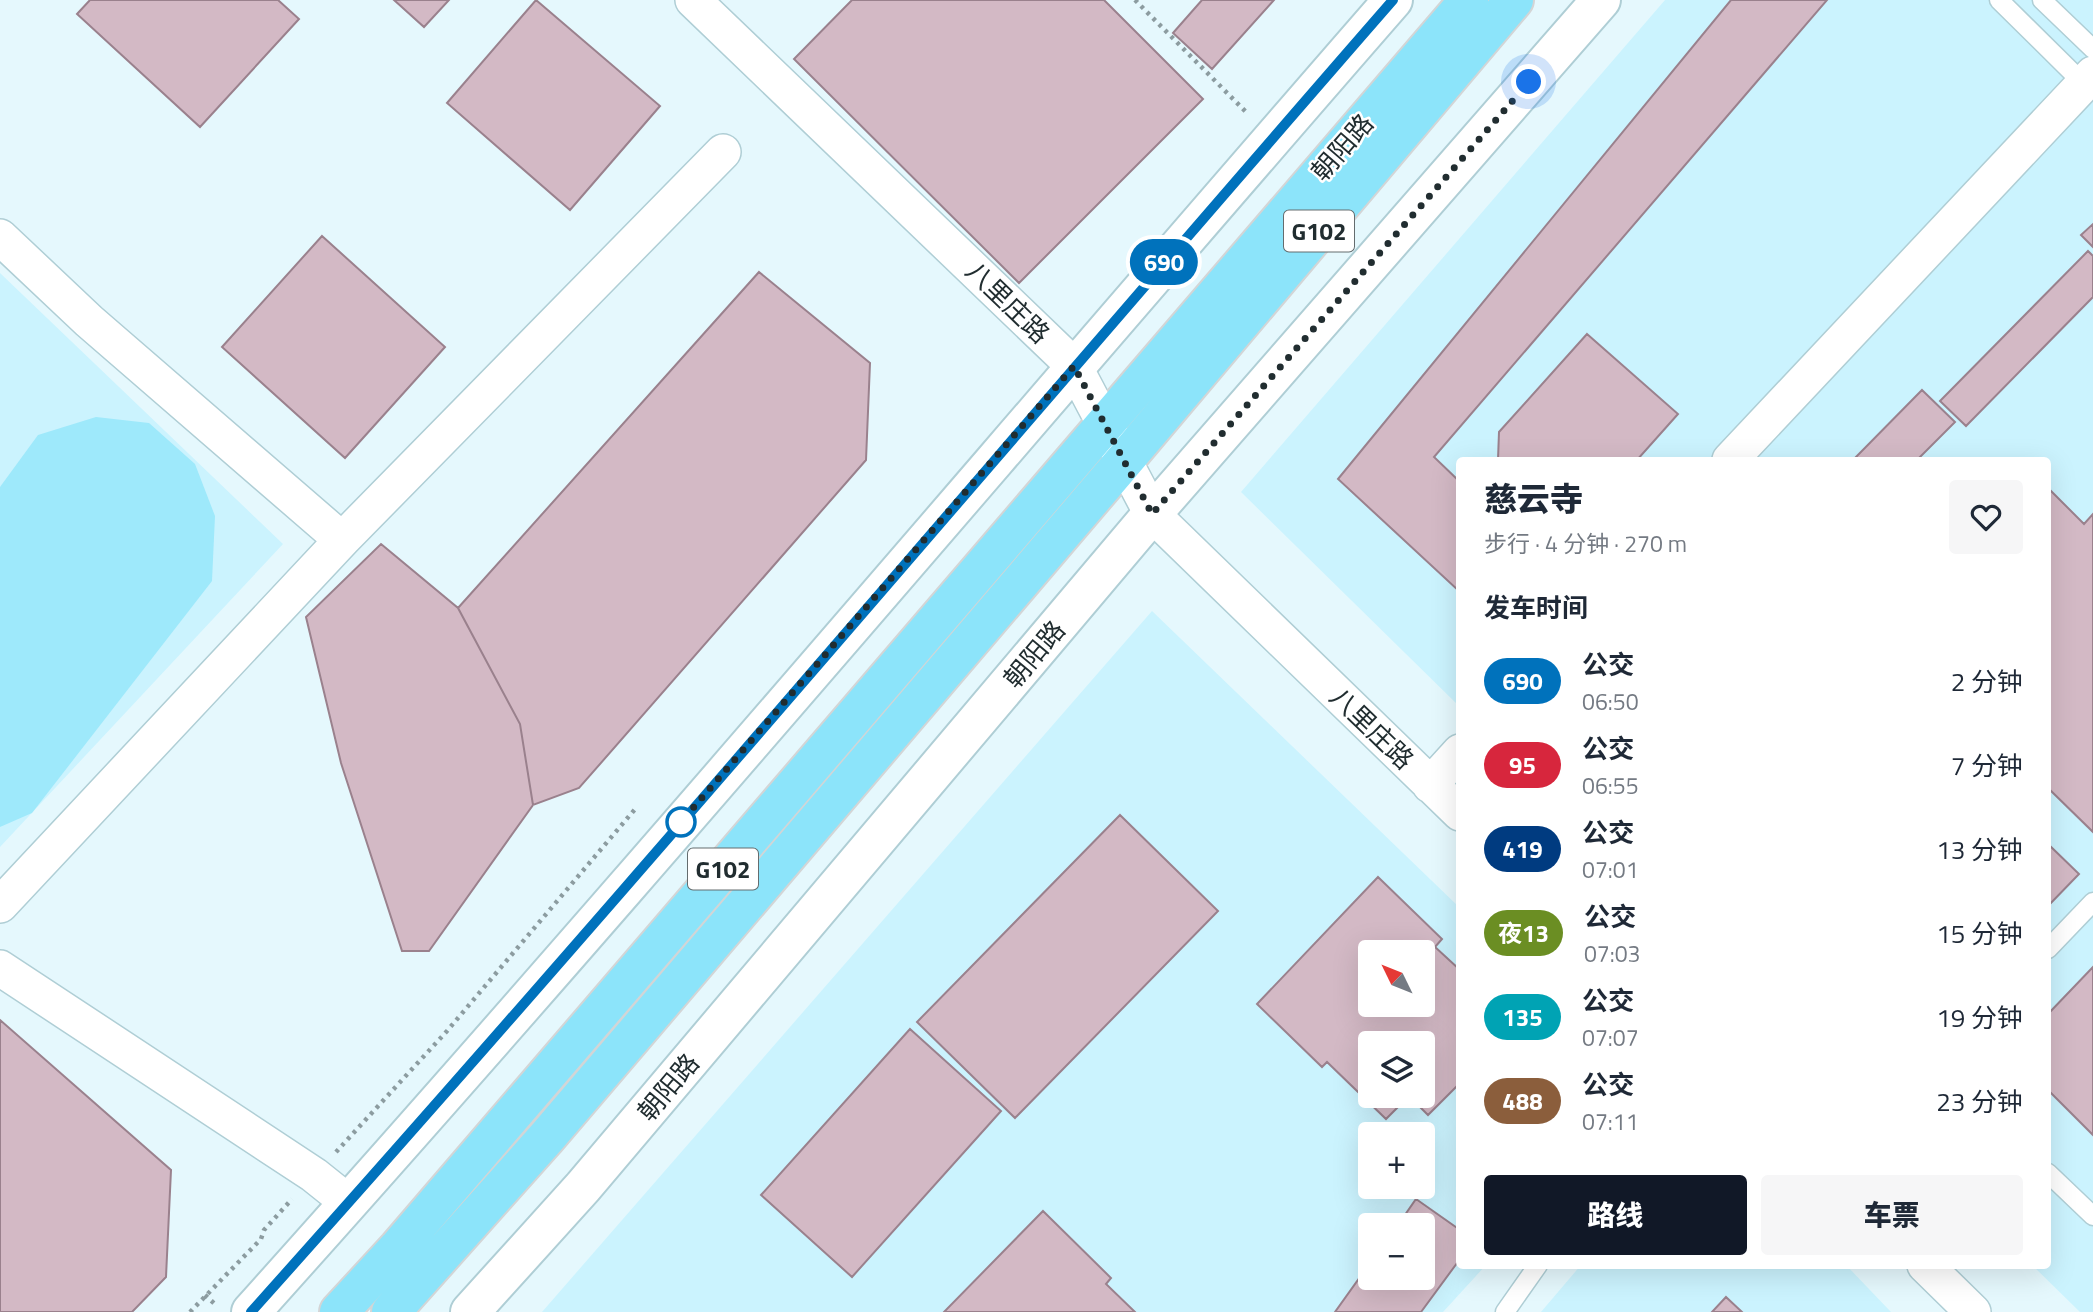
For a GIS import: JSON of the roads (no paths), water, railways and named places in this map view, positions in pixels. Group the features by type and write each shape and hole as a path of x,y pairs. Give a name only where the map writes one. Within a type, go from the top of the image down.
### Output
{"highway":[{"name":"朝阳路","path":"339,1312 407,1237 1469,0"},
{"name":"朝阳路","path":"391,1312 547,1138 1514,0"}],"street":[{"name":"八里庄路","path":"693,0 1074,366 1152,514 1456,809"},
{"path":"251,1312 482,1054 1393,0"},
{"name":"朝阳路","path":"470,1312 583,1187 1152,514 1601,0"},
{"path":"1734,457 2088,79"},
{"path":"0,905 342,540 723,152"},
{"path":"0,237 89,321 342,540"},
{"path":"1430,785 1456,756"},
{"path":"0,968 314,1175 349,1203"},
{"path":"1929,1269 1973,1312"}],"lane":[{"path":"1999,0 2088,79"},
{"path":"2042,0 2093,48"},
{"path":"2051,946 2093,902"},
{"path":"2051,1176 2093,1216"},
{"path":"1505,1312 1535,1269"}]}
